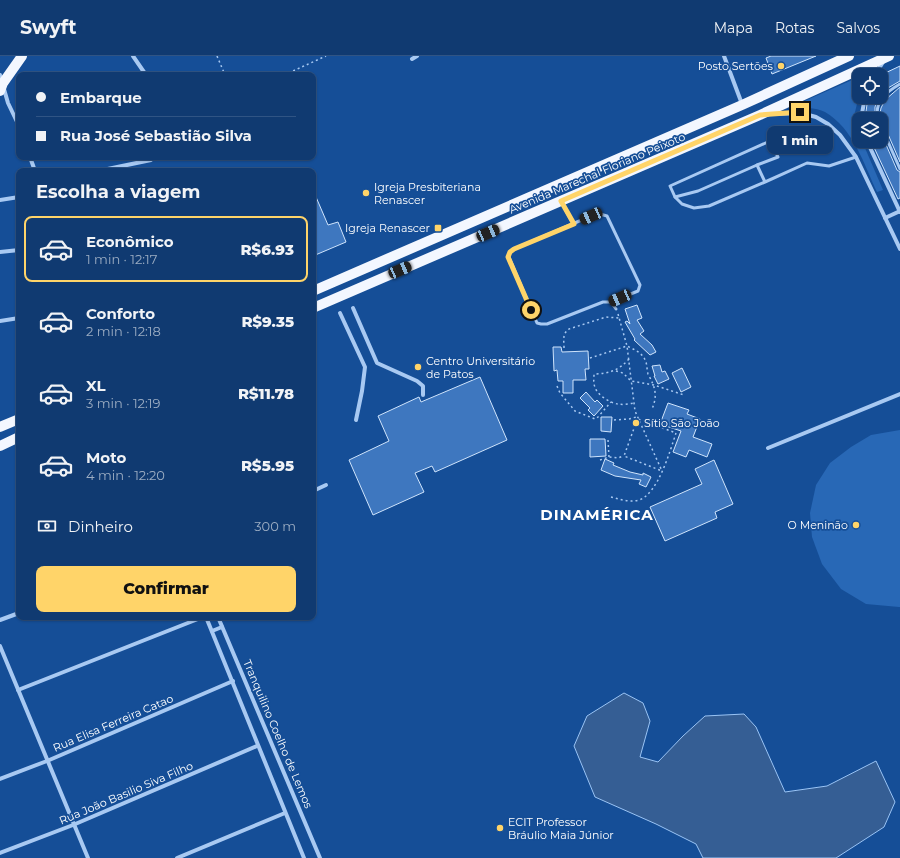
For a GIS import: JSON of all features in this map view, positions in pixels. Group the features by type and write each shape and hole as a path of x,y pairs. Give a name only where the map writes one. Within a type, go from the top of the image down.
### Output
{"main road":[{"path":"1,83 22,56"},
{"name":"Avenida Marechal Floriano Peixoto","path":"316,290 742,105 832,59 849,56"},
{"name":"Avenida Marechal Floriano Peixoto","path":"316,307 760,115 888,57"},
{"path":"0,427 16,420"},
{"path":"0,446 16,439"}],"street":[{"path":"133,56 144,72"},
{"path":"412,59 417,56"},
{"path":"724,56 742,105"},
{"path":"880,68 888,57"},
{"path":"1,83 16,120"},
{"path":"760,115 800,112 816,117 828,124 840,136 856,158 900,249"},
{"path":"870,148 900,211 885,218"},
{"path":"112,168 151,160"},
{"path":"0,200 16,197"},
{"path":"0,252 16,250"},
{"path":"353,308 377,364 417,381 423,386 423,395"},
{"path":"340,313 365,367 356,420"},
{"path":"0,321 16,318"},
{"path":"768,448 900,394"},
{"path":"316,490 326,486"},
{"path":"0,620 16,614"},
{"path":"18,690 197,620"},
{"name":"Tranquilino Coelho de Lemos","path":"206,620 233,681 257,746 304,858"},
{"name":"Tranquilino Coelho de Lemos","path":"219,620 320,858"},
{"path":"212,631 222,627"},
{"path":"0,646 88,858"},
{"name":"Rua Elisa Ferreira Catao","path":"0,779 47,761 233,681"},
{"name":"Rua João Basilio Siva Filho","path":"0,853 74,825 257,746"},
{"path":"177,858 285,813"}],"lane":[{"path":"878,112 878,106 881,98 888,91 900,84"},
{"path":"674,197 698,191 778,157 770,142 670,186 674,197 682,204 694,208 709,206 807,163 829,166 856,158"},
{"path":"888,142 900,169"},
{"path":"757,166 766,182"},
{"path":"561,201 574,224"},
{"path":"600,214 607,216 640,285 638,291 611,302 603,302 547,324 537,323 508,257 510,252 591,216 600,214"},
{"path":"611,302 616,309"}],"path":[{"path":"217,56 223,72"},
{"path":"291,72 326,56"},
{"path":"616,309 627,346 637,418 662,470"},
{"path":"564,348 563,335 564,332 569,329 606,317 619,318"},
{"path":"590,358 627,346 636,350 644,357 647,372 654,385 656,397 652,409"},
{"path":"629,359 615,370 606,374 594,374 594,382 595,389 611,402 626,405 634,403"},
{"path":"615,370 623,373 631,381 654,385 684,395"},
{"path":"558,386 560,394 575,410 595,419 611,402"},
{"path":"624,456 637,418"},
{"path":"611,497 632,501 646,497 652,490 662,470 676,433 637,418 614,420"},
{"path":"608,440 608,457"},
{"path":"600,460 608,457 618,458 624,456 662,470"}],"shaded area":[{"path":"852,80 852,104 857,104 855,112 852,112 852,140 843,127 825,112 817,109 791,107"},
{"path":"857,148 865,148 883,190 877,192"},
{"name":"O Meninão","path":"900,430 900,607 866,604 841,589 822,564 812,537 810,513 816,485 830,463 851,447 871,435"},
{"path":"624,693 643,703 650,721 640,757 658,762 705,716 744,714 756,727 785,792 827,786 876,761 895,802 884,827 836,858 703,858 696,844 656,824 595,797 574,746 587,716"}],"building":[{"name":"Posto Sertões","path":"771,56 816,56 772,74 766,58"},
{"path":"900,66 900,81 888,88 888,72"},
{"path":"900,87 900,162 888,134 888,112 880,112 883,104 888,104 888,97"},
{"path":"867,104 876,104 875,112 866,112"},
{"path":"874,148 887,148 897,170 900,172 900,198 898,199"},
{"path":"316,197 328,225 338,222 346,242 316,255"},
{"path":"637,305 642,318 637,320 644,331 640,334 652,345 656,352 650,355 634,340 635,339 625,322 627,321 630,324 625,309"},
{"path":"553,347 561,347 562,352 588,351 589,369 585,369 586,380 573,380 573,393 563,393 563,381 558,381 557,370 554,371"},
{"path":"660,365 662,372 665,371 669,379 658,384 654,376 652,366"},
{"path":"682,368 691,387 681,392 672,373"},
{"path":"480,377 507,440 435,472 432,466 415,473 424,492 373,515 349,460 389,441 378,416 419,397 421,402"},
{"path":"586,392 595,402 597,400 603,406 594,416 588,410 590,408 580,398"},
{"path":"668,403 689,410 687,414 700,419 693,437 712,444 707,457 689,450 686,457 673,452 681,431 660,424"},
{"path":"601,417 612,417 611,432 601,431"},
{"path":"590,439 605,439 606,456 590,457"},
{"path":"605,459 614,463 613,465 630,472 643,475 643,473 651,477 646,487 639,484 641,480 615,476 601,470"},
{"path":"714,460 733,504 715,512 717,518 665,541 650,507 702,484 695,469"}],"place":[{"name":"Posto Sertões","path":"781,66"},
{"name":"Igreja Presbiteriana Renascer","path":"366,193"},
{"name":"Igreja Renascer","path":"438,228"},
{"name":"Centro Universitário de Patos","path":"418,367"},
{"name":"Sítio São João","path":"636,423"},
{"name":"O Meninão","path":"856,525"},
{"name":"ECIT Professor Bráulio Maia Júnior","path":"500,828"}],"district":[{"name":"DINAMÉRICA","path":"597,515"}],"route":[{"path":"531,310 508,257 510,252 514,249 574,224 561,201 760,115 800,112"}]}
